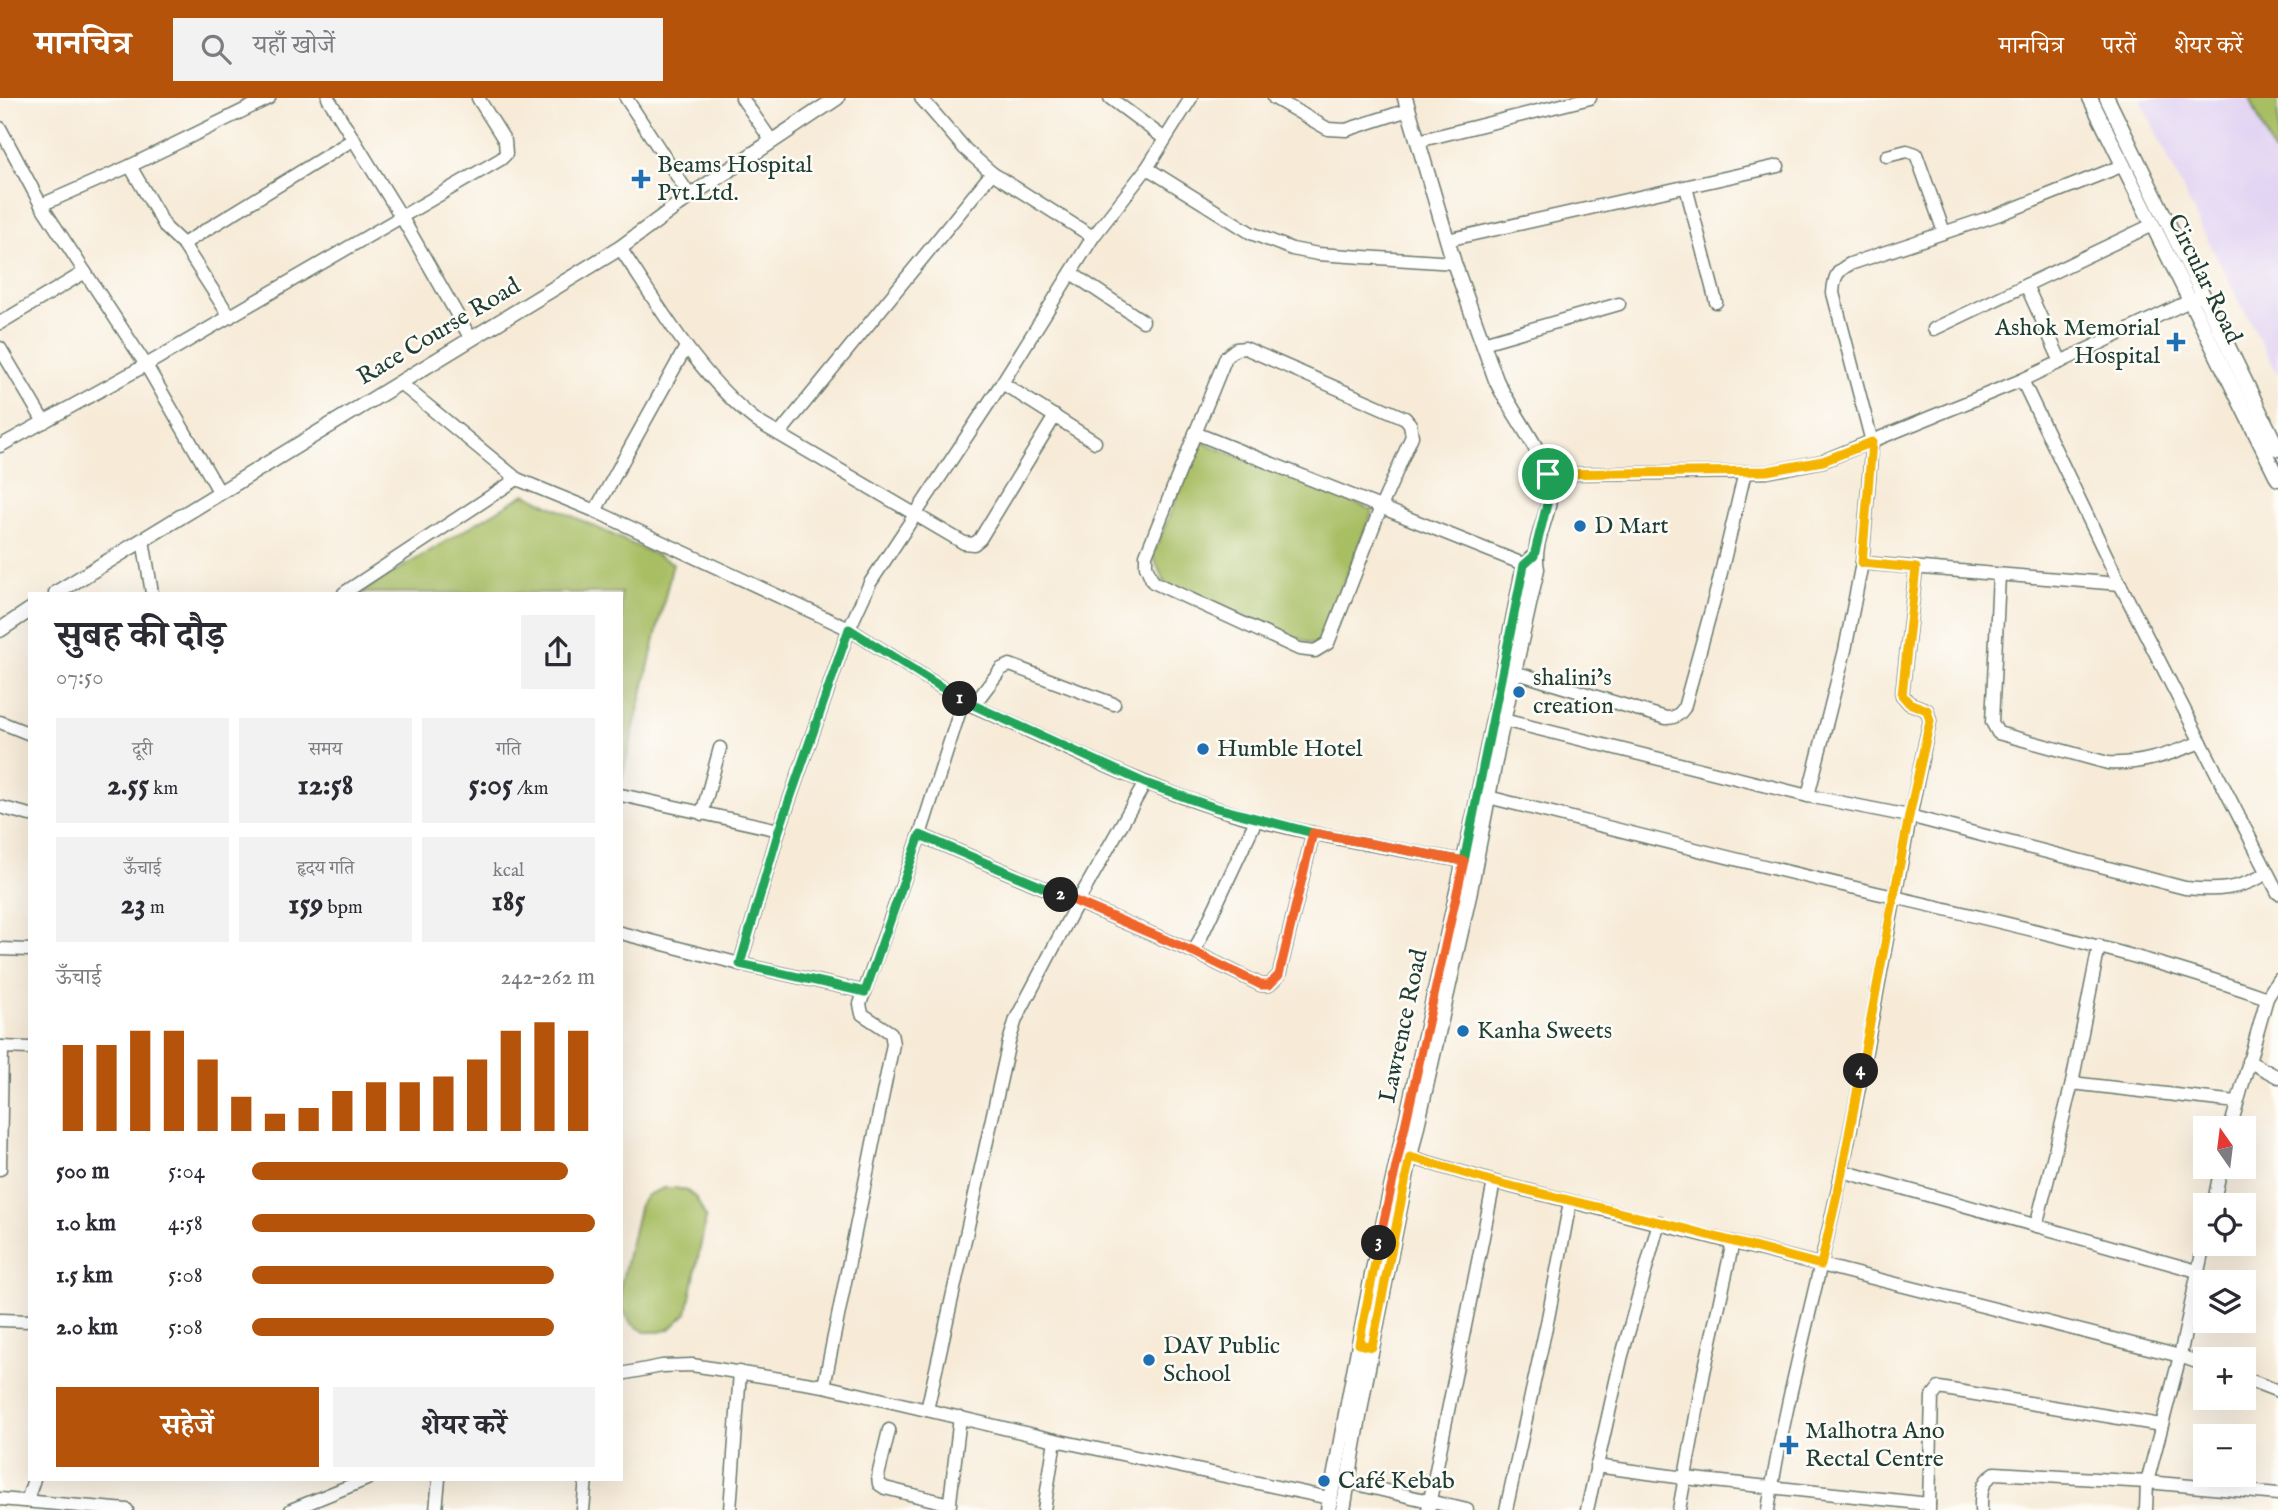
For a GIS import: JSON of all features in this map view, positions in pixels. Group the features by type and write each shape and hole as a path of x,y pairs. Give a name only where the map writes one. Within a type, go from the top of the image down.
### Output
{"street":[{"path":"41,205 130,166 269,98"},
{"path":"328,98 402,218 471,339"},
{"path":"0,446 230,317 501,159 506,154 505,141 478,98"},
{"path":"625,98 690,196"},
{"path":"742,98 771,140"},
{"name":"Race Course Road","path":"58,592 620,248 771,140 837,98"},
{"path":"921,98 965,149 992,173 1093,237"},
{"path":"1110,98 1165,139"},
{"path":"740,964 779,830 849,629 870,583 1002,383 1093,237 1147,168 1191,98"},
{"path":"1274,98 1328,129 1338,131 1406,104 1454,263 1503,397 1540,456 1548,474 1745,472 1807,465 1872,442 2022,380 2196,298"},
{"path":"1418,141 1590,98"},
{"name":"Circular Road","path":"2090,98 2152,225 2196,298 2278,449"},
{"name":"Circular Road","path":"2107,98 2278,479"},
{"path":"0,128 41,205 146,365 220,492"},
{"path":"183,244 354,139"},
{"path":"1887,156 1907,151 1916,154 1944,232"},
{"path":"1808,796 1837,686 1862,563 1872,442 1833,293 1835,276 1839,270 1850,264 2003,213 2124,165"},
{"path":"130,166 166,228 183,244 230,317"},
{"path":"1447,240 1778,166"},
{"path":"1147,168 1251,233 1292,249 1318,254 1454,263"},
{"path":"780,433 992,173"},
{"path":"1686,187 1716,302"},
{"path":"1934,329 2152,225"},
{"path":"620,248 686,347 745,412 964,543 974,544 980,538 1055,416"},
{"path":"0,323 85,272"},
{"path":"1071,273 1143,321"},
{"path":"2026,285 2061,362"},
{"path":"1483,343 1619,303"},
{"path":"594,512 686,347"},
{"path":"0,348 44,422"},
{"path":"1245,348 1405,418 1410,424 1412,436 1328,643 1315,651 1299,649 1153,582 1148,574 1146,555 1195,433 1226,357 1236,349 1245,348"},
{"path":"2022,380 2120,584 2278,893"},
{"path":"400,383 517,479 849,629 968,703 1145,783 1256,820 1464,861"},
{"path":"1002,383 1095,442"},
{"path":"1195,433 1532,563"},
{"path":"1514,672 1665,718 1680,714 1715,598 1745,472"},
{"name":"Lawrence Road","path":"1343,1510 1366,1345 1373,1270 1550,492 1548,474"},
{"path":"346,592 517,479"},
{"path":"143,540 152,592"},
{"name":"Lawrence Road","path":"1329,1504 1469,896 1514,672 1532,563"},
{"path":"1862,563 2120,584"},
{"path":"1768,1510 1842,1171 1909,816 1930,721 1927,710 1909,703 1902,695 1916,568"},
{"path":"1999,575 1992,723 1998,733 2115,764 2154,760 2202,742"},
{"path":"0,628 28,611"},
{"path":"824,1386 893,1044 891,1032 860,1012 860,1004 968,703 1001,669 1010,665 1114,704"},
{"path":"1503,720 1808,796 1909,816 2185,888 2237,888 2266,874"},
{"path":"0,722 28,733"},
{"path":"702,814 720,748"},
{"path":"928,1410 1016,1019 1077,903 1145,783"},
{"path":"1488,796 1753,864 2099,946 2267,998"},
{"path":"623,799 779,830"},
{"path":"0,807 28,815"},
{"path":"1194,952 1256,820"},
{"path":"920,835 1194,952 1261,985 1269,985 1279,975 1313,833"},
{"path":"623,934 740,964 865,992"},
{"path":"2036,1226 2072,1083 2099,946"},
{"path":"0,949 28,950"},
{"path":"2233,1116 2267,998 2278,981"},
{"path":"0,1169 1,1047 28,1048"},
{"path":"2248,1060 2278,1077"},
{"path":"2072,1083 2236,1102"},
{"path":"1410,1157 1570,1202 1659,1222 2193,1361"},
{"path":"1842,1171 2193,1270"},
{"path":"1429,1506 1494,1182"},
{"path":"1506,1510 1570,1202"},
{"path":"1587,1510 1621,1359 1659,1222"},
{"path":"1679,1510 1704,1372 1733,1242"},
{"path":"2146,1510 2147,1482 2180,1356 2193,1291"},
{"path":"0,1320 28,1321"},
{"path":"623,1374 662,1366 692,1365 824,1386 1329,1504"},
{"path":"730,1510 740,1372"},
{"path":"2256,1383 2278,1391"},
{"path":"1596,1466 1929,1507 1932,1397 1939,1388 2161,1425"},
{"path":"889,1430 878,1476 879,1484 949,1507 960,1417"},
{"path":"1044,1510 1055,1440"},
{"path":"1981,1510 1983,1483 1995,1473 2147,1482 2278,1494"},
{"path":"27,1501 33,1481"},
{"path":"291,1510 358,1481"},
{"path":"436,1510 439,1481"},
{"path":"583,1510 586,1481"},
{"path":"1348,1482 1429,1506 1467,1510"},
{"path":"0,1499 127,1510"}],"shaded area":[{"path":"2140,98 2278,98 2278,375 2196,217"}],"green space":[{"path":"2250,98 2278,98 2278,154 2273,152"},
{"path":"1199,441 1373,510 1319,647 1165,584 1153,556"},
{"path":"525,494 673,563 623,774 623,592 362,592"},
{"path":"664,1188 687,1191 696,1198 706,1218 687,1313 670,1329 659,1332 645,1332 631,1323 623,1310 623,1276 640,1204 647,1195"}],"place":[{"name":"Beams Hospital Pvt.Ltd.","path":"641,179"},
{"name":"Ashok Memorial Hospital","path":"2176,342"},
{"name":"D Mart","path":"1580,526"},
{"name":"shalini's creation","path":"1519,692"},
{"name":"Humble Hotel","path":"1203,749"},
{"name":"Kanha Sweets","path":"1463,1031"},
{"name":"DAV Public School","path":"1149,1360"},
{"name":"Malhotra Ano Rectal Centre","path":"1789,1445"},
{"name":"Café Kebab","path":"1324,1481"}],"route":[{"path":"1548,474 1550,492 1534,556 1524,565 1464,861 1256,820 1145,783 963,701 849,629 779,830 740,964 865,992 920,835 1194,952 1261,985 1269,985 1279,975 1313,833 1464,861 1359,1344 1372,1347 1410,1157 1570,1202 1659,1222 1821,1265 1840,1182 1909,816 1930,721 1927,710 1909,703 1902,695 1916,568 1862,563 1872,442 1823,461 1790,469 1548,474"}]}
